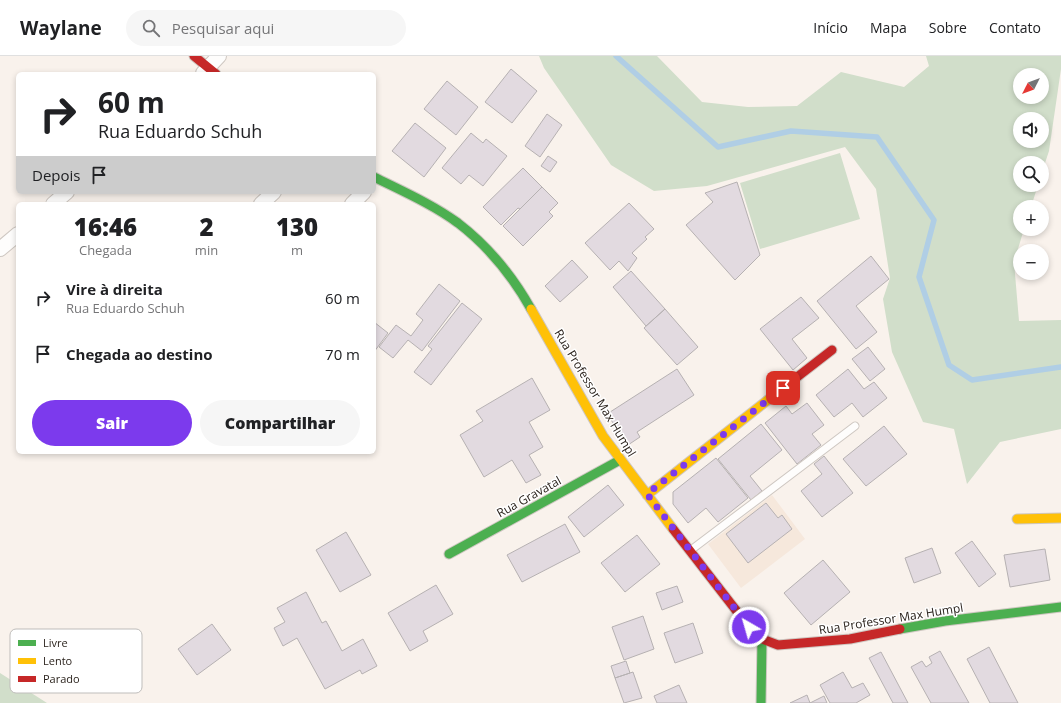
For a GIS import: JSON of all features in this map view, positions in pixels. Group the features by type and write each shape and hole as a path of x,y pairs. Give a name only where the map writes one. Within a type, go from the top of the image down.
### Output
{"street":[{"path":"194,56 209,72 219,56"},
{"name":"Rua Professor Max Humpl","path":"376,179 410,194 460,226 481,242 506,271 522,293 603,436 689,551 749,627 762,639 778,644 850,640 945,621 1061,607"},
{"path":"55,202 65,194"},
{"path":"263,202 272,194"},
{"path":"354,202 362,194"},
{"path":"0,249 16,236"},
{"path":"647,494 832,350"},
{"name":"Rua Gravatal","path":"449,554 620,460"},
{"path":"1017,519 1061,518"},
{"path":"762,639 762,703"}],"lane":[{"path":"689,551 855,426"}],"shaded area":[{"path":"772,495 805,539 741,588 708,544"}],"green space":[{"path":"539,56 657,56 702,102 748,107 797,106 841,72 904,87 929,66 926,56 1061,56 1061,69 1049,151 1047,156 1013,156 1013,192 1036,192 1033,200 1013,200 1013,236 1022,236 1019,244 1013,244 1013,280 1016,280 1019,321 1061,320 1061,429 1000,442 967,484 954,429 923,422 892,352 883,299 890,278 876,189 845,147 707,186 654,191 611,165 544,68"},
{"path":"840,153 860,219 760,249 740,183"},
{"path":"0,673 10,679 10,693 31,693 47,703 0,703"}],"building":[{"path":"511,69 537,91 512,123 485,102"},
{"path":"447,81 478,107 456,135 424,109"},
{"path":"547,114 562,125 540,157 525,146"},
{"path":"415,123 446,148 424,177 392,151"},
{"path":"471,133 483,143 486,139 507,156 483,186 469,175 461,184 442,168"},
{"path":"548,156 557,162 550,172 541,166"},
{"path":"523,168 542,187 501,225 483,207"},
{"path":"737,182 760,255 735,280 686,225 713,202 705,193"},
{"path":"542,187 558,203 549,212 553,216 523,246 503,226"},
{"path":"629,203 654,229 645,237 647,239 632,253 637,258 628,271 619,261 610,270 585,243"},
{"path":"871,256 889,279 856,306 877,332 856,349 817,301"},
{"path":"572,260 588,277 560,302 545,286"},
{"path":"631,271 665,309 646,326 613,287"},
{"path":"439,284 460,301 422,351 408,340 393,358 379,347 396,325 411,336 423,320 416,314"},
{"path":"801,297 819,318 792,339 807,358 793,370 760,329"},
{"path":"462,303 482,319 431,385 414,372 432,349 428,346"},
{"path":"665,309 698,347 677,365 644,328"},
{"path":"376,324 388,333 376,349"},
{"path":"868,347 885,369 870,381 852,359"},
{"path":"677,369 694,395 637,432 640,437 628,445 607,414"},
{"path":"848,369 864,389 874,382 887,398 863,417 852,403 834,417 816,395"},
{"path":"532,378 550,410 529,422 543,447 529,455 541,475 526,483 512,460 484,477 460,435 483,421 476,411"},
{"path":"807,403 824,425 812,434 821,445 797,464 765,423 786,406 792,414"},
{"path":"761,424 782,450 750,476 762,491 751,500 718,459"},
{"path":"884,426 907,454 866,486 843,459"},
{"path":"824,456 853,493 822,517 801,491 822,474 814,464"},
{"path":"716,458 748,498 718,522 706,508 688,523 673,504 673,492"},
{"path":"608,485 624,505 584,537 568,517"},
{"path":"766,503 778,518 782,515 792,529 748,563 726,534"},
{"path":"565,524 580,552 522,582 507,555"},
{"path":"346,532 371,575 340,592 316,550"},
{"path":"637,535 660,564 625,592 601,563"},
{"path":"972,541 996,574 979,587 955,553"},
{"path":"932,548 941,573 914,583 905,558"},
{"path":"1045,549 1050,580 1010,587 1004,555"},
{"path":"823,560 850,592 811,625 784,593"},
{"path":"436,585 453,614 423,631 428,641 410,651 388,613"},
{"path":"677,586 683,602 662,610 656,593"},
{"path":"306,592 322,623 326,621 342,651 363,639 377,666 362,674 360,670 325,689 297,638 283,646 274,628 285,622 277,608"},
{"path":"643,616 654,649 624,660 612,627"},
{"path":"693,623 703,653 675,663 664,633"},
{"path":"212,624 231,650 197,675 178,649"},
{"path":"989,647 1018,703 990,703 967,659"},
{"path":"940,651 969,703 931,703 911,667 922,661 926,667 932,663 929,657"},
{"path":"881,652 908,703 893,703 869,658"},
{"path":"626,661 630,673 615,678 611,666"},
{"path":"633,672 642,698 624,703 615,678"},
{"path":"843,672 852,688 863,683 870,695 856,703 830,703 820,685"},
{"path":"679,685 687,703 657,703 654,696"},
{"path":"807,695 810,703 790,703"},
{"path":"824,696 827,703 810,703"}],"waterway":[{"path":"616,56 718,147 791,131 877,137 934,220 919,277 949,365 972,380 1061,367"}],"traffic: fast":[{"path":"376,178 438,210 469,232 490,252 508,274 531,309"},
{"path":"449,554 620,460"},
{"path":"900,629 945,621 1061,607"},
{"path":"761,703 762,639"}],"traffic: slow":[{"path":"531,309 603,436 673,529"},
{"path":"647,495 792,381"},
{"path":"1017,519 1061,518"}],"traffic: jam":[{"path":"194,56 214,72"},
{"path":"792,381 832,350"},
{"path":"673,529 749,627 762,639 778,645 850,639 900,629"}],"route":[{"path":"749,627 689,551 647,494 783,388"}]}
